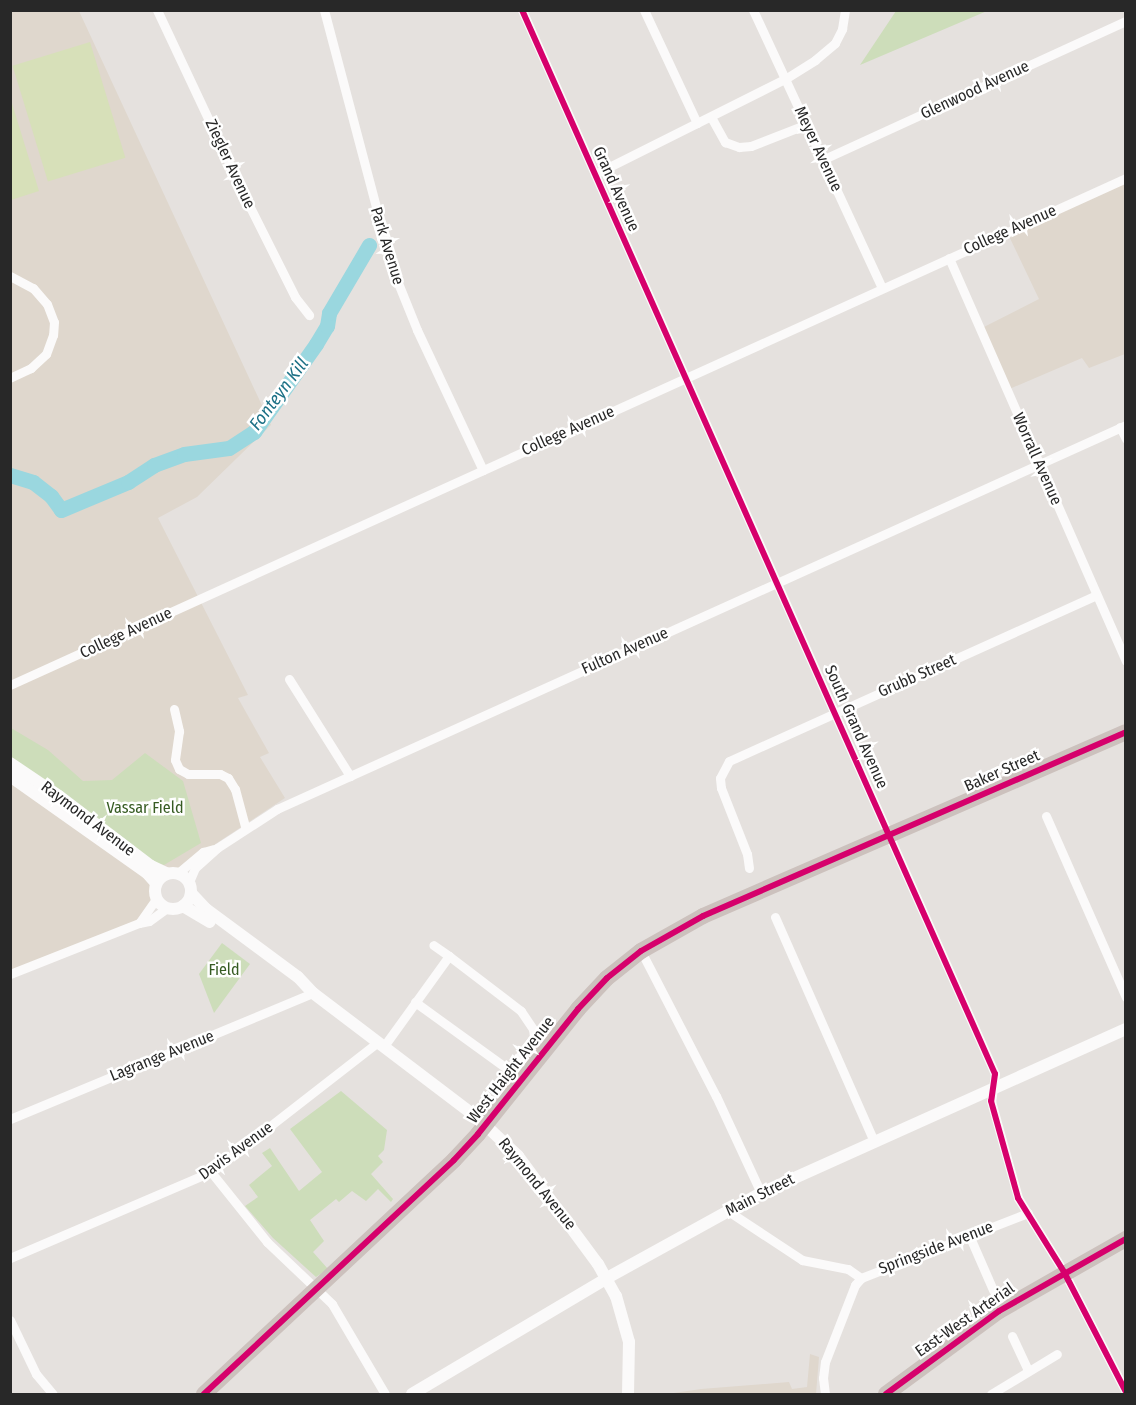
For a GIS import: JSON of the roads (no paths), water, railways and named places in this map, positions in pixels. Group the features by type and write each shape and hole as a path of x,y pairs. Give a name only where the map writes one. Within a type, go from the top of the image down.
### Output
{"highway":[{"name":"Baker Street","path":"889,835 1125,732"},
{"name":"West Haight Avenue","path":"204,1395 454,1160 486,1124 582,1004 641,951 703,916 889,835"},
{"name":"East-West Arterial","path":"886,1395 975,1327 1064,1272 1125,1239"}],"main road":[{"name":"Raymond Avenue","path":"10,763 59,796 151,866 172,873"},
{"name":"Raymond Avenue","path":"10,776 147,873 156,883"},
{"path":"172,873 190,887 183,906 167,908 156,899 156,883 172,873"},
{"name":"Raymond Avenue","path":"190,887 206,909 486,1124 523,1162 607,1278 621,1308 628,1334 630,1367 628,1395"},
{"name":"Raymond Avenue","path":"183,906 197,912 299,988 313,993"},
{"name":"Main Street","path":"412,1395 607,1278 761,1193 1125,1029"}],"street":[{"name":"Ziegler Avenue","path":"157,10 248,203 295,297 309,315"},
{"name":"Park Avenue","path":"324,10 392,268 483,470"},
{"name":"Grand Avenue","path":"522,10 685,378"},
{"path":"644,10 697,123"},
{"name":"Meyer Avenue","path":"753,10 882,288"},
{"path":"595,174 785,79 830,47 842,29 845,10"},
{"name":"Glenwood Avenue","path":"824,159 1125,21"},
{"path":"711,117 725,142 739,147 751,146 807,124"},
{"name":"College Avenue","path":"10,685 1125,178"},
{"name":"Worrall Avenue","path":"949,258 1125,661"},
{"path":"10,276 33,288 47,304 54,322 53,335 45,354 31,368 10,378"},
{"name":"South Grand Avenue","path":"685,378 995,1074 992,1101 1012,1182 1064,1272 1125,1392"},
{"path":"1123,426 1125,439"},
{"name":"Fulton Avenue","path":"190,887 195,868 217,848 245,827 277,808 1123,426"},
{"name":"Grubb Street","path":"749,868 747,854 720,788 720,778 724,768 737,755 835,714 1096,595"},
{"path":"289,679 350,776"},
{"path":"174,709 179,731 175,760 180,770 188,774 220,774 228,778 235,789 245,827"},
{"path":"1046,816 1125,997"},
{"name":"Fulton Avenue","path":"172,873 203,852 217,848"},
{"path":"139,923 156,899"},
{"path":"10,974 149,921 167,908"},
{"path":"775,916 874,1141"},
{"path":"415,1002 509,1070 534,1037 533,1029 521,1011 433,945"},
{"path":"641,951 716,1096 761,1193"},
{"name":"Davis Avenue","path":"10,1258 211,1172 381,1044 449,956"},
{"name":"Lagrange Avenue","path":"10,1119 313,993"},
{"path":"211,1172 267,1242 316,1289 344,1321 386,1395"},
{"path":"728,1211 802,1260 848,1269 861,1278"},
{"name":"Springside Avenue","path":"825,1395 823,1378 825,1362 855,1285 861,1278 969,1234 1028,1213"},
{"path":"969,1234 993,1290"},
{"path":"10,1320 36,1374 52,1395"},
{"path":"1012,1336 1028,1371"},
{"path":"991,1395 1057,1354"}],"waterway":[{"name":"Fonteyn Kill","path":"10,475 33,482 51,496 61,510 128,482 154,465 184,454 229,448 254,432 316,344 327,326 329,313 369,245"}],"park label":[{"name":"Vassar Field","path":"145,808"},
{"name":"Field","path":"224,970"}]}
